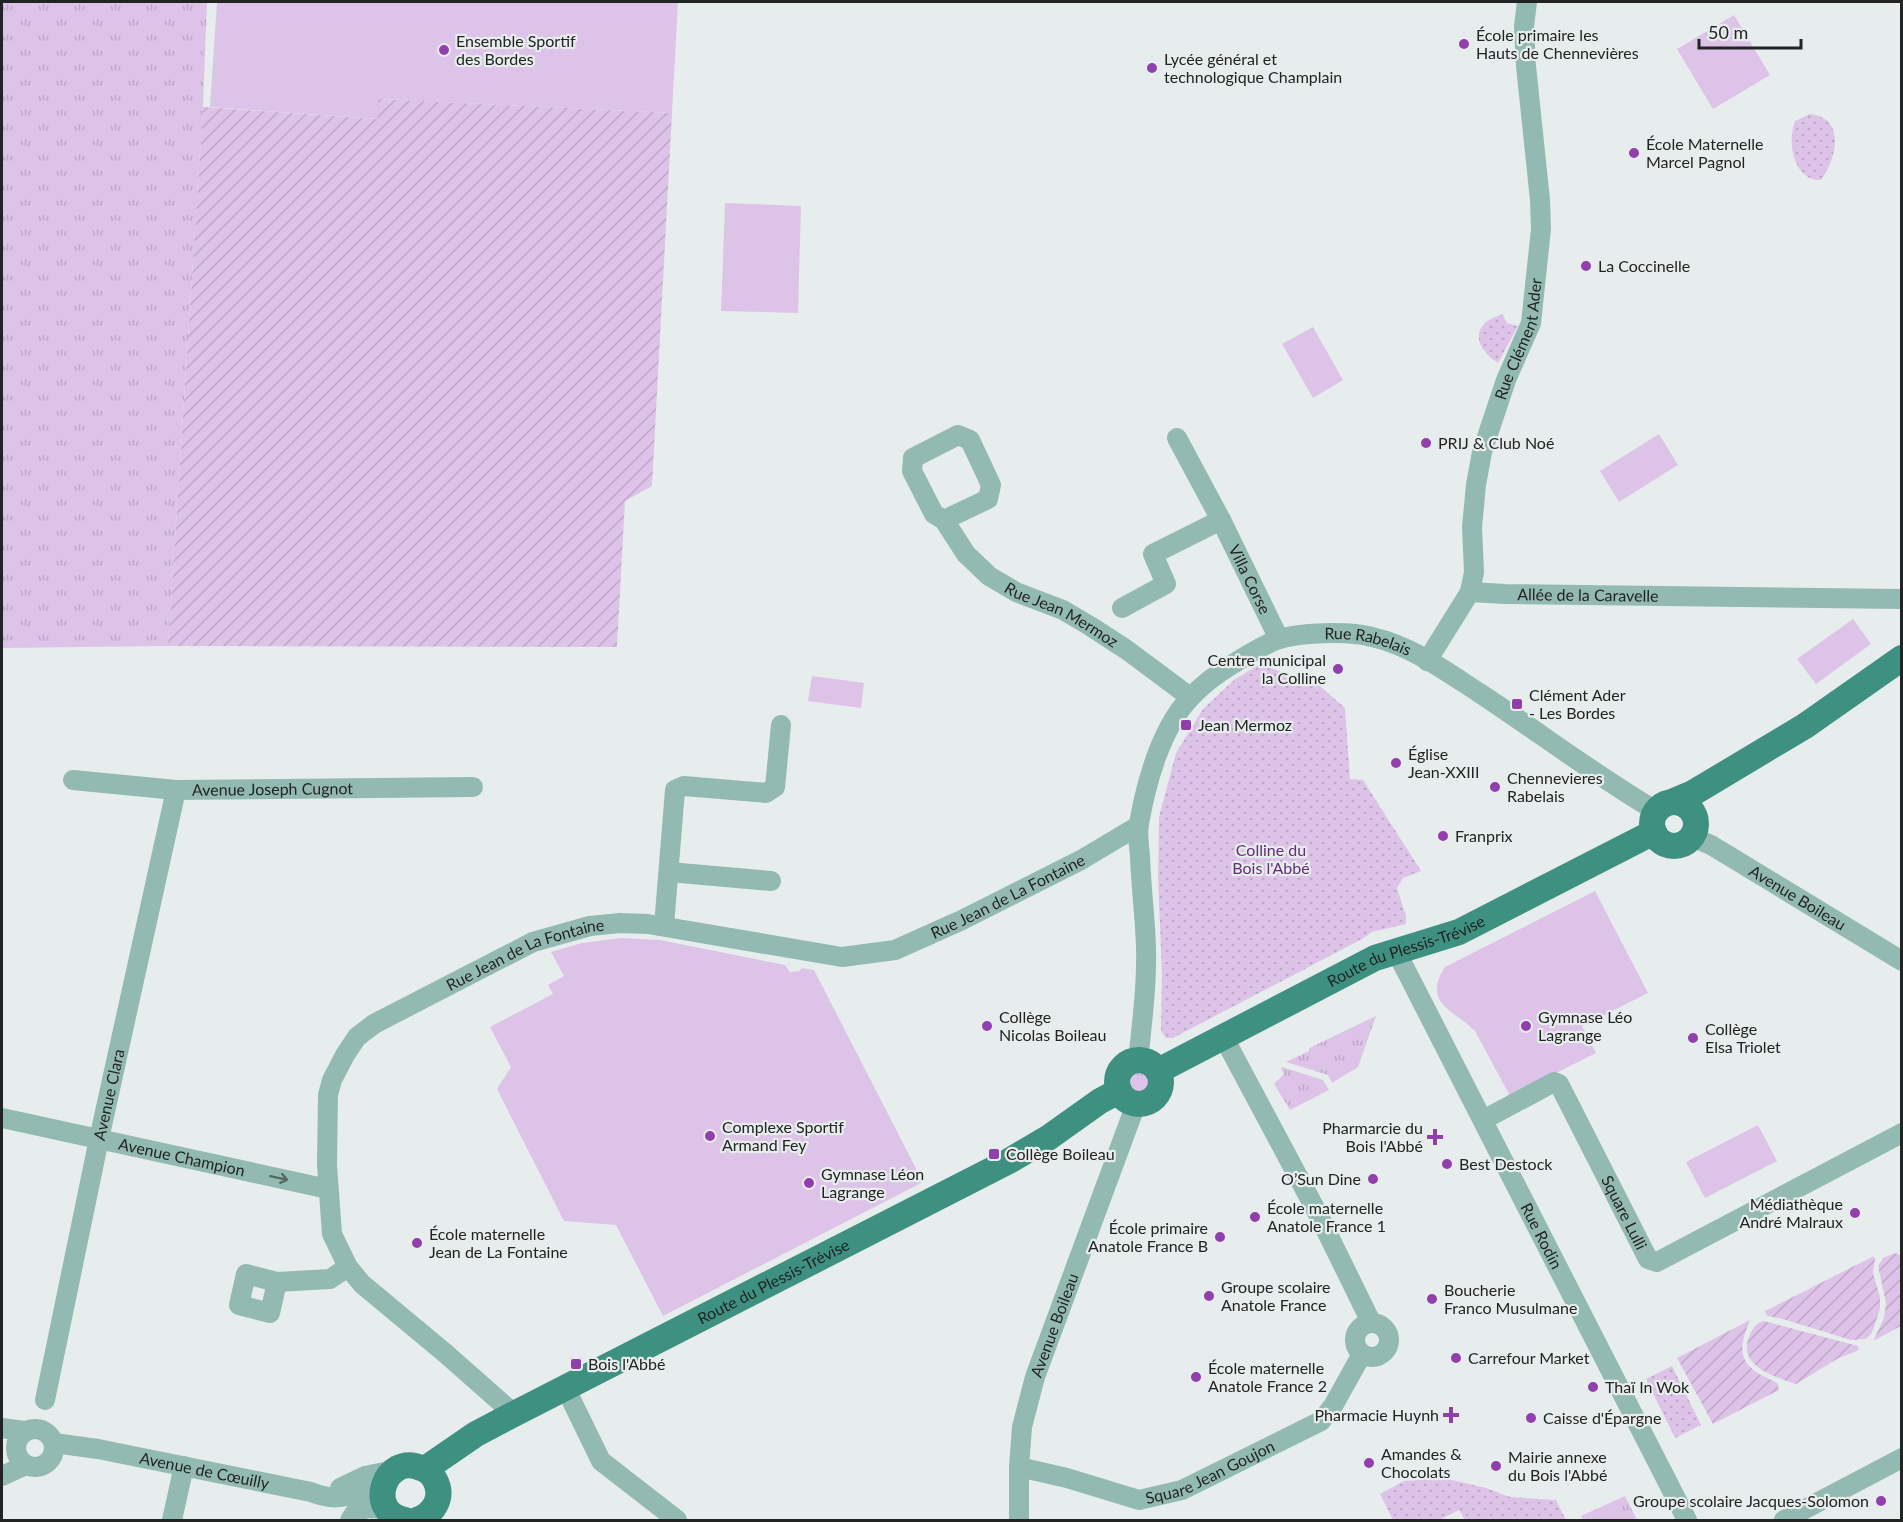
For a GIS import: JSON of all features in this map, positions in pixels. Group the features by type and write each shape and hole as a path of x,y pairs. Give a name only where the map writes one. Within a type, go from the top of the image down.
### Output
{"main road":[{"name":"Route du Plessis-Trévise","path":"1674,819 1693,794 1805,726 1902,658"},
{"name":"Route du Plessis-Trévise","path":"1148,1066 1223,1036 1375,958 1459,932 1712,800 1815,736 1902,676"},
{"path":"1132,1062 1148,1066 1161,1080 1158,1093 1147,1102 1127,1097 1118,1077 1121,1070 1132,1062"},
{"name":"Route du Plessis-Trévise","path":"425,1469 476,1434 1009,1161 1048,1138 1100,1101 1127,1097"},
{"path":"392,1508 383,1486 387,1477 394,1470 409,1465 425,1469 436,1481 438,1489 433,1515"}],"street":[{"name":"Rue Clément Ader","path":"1427,661 1470,592 1474,572 1472,527 1482,452 1506,380 1531,323 1540,250 1540,201 1526,66 1524,26 1527,2"},
{"path":"958,435 970,440 991,485 988,499 944,520 934,514 912,471 913,458 958,435"},
{"name":"Villa Corse","path":"1177,438 1221,520 1279,639"},
{"name":"Rue Jean Mermoz","path":"944,520 966,554 989,576 1016,592 1063,610 1090,626 1127,650 1190,697"},
{"path":"1122,608 1166,584 1153,554 1221,520"},
{"name":"Allée de la Caravelle","path":"1470,592 1902,599"},
{"name":"Rue Rabelais","path":"1148,1066 1145,1002 1146,946 1138,826 1158,753 1176,714 1190,697 1218,673 1279,639 1315,634 1353,634 1405,648 1506,711 1579,763 1674,819"},
{"path":"664,926 675,790 684,786 766,793 775,787 781,725"},
{"name":"Avenue Joseph Cugnot","path":"73,780 176,790 472,787"},
{"name":"Avenue Clara","path":"30,1443 45,1400 99,1139 176,790"},
{"name":"Avenue Boileau","path":"1674,819 1710,845 1900,955"},
{"name":"Rue Jean de La Fontaine","path":"514,1414 362,1284 348,1268 332,1234 328,1189 328,1095 332,1080 345,1054 357,1037 374,1024 533,942 590,926 620,923 664,926 842,957 895,950 962,920 1081,860 1138,826"},
{"path":"669,872 771,881"},
{"name":"Rue Rodin","path":"1396,951 1687,1521"},
{"path":"1223,1036 1318,1214 1371,1322"},
{"name":"Square Lulli","path":"1483,1120 1554,1082 1559,1084 1648,1259 1657,1262 1902,1133"},
{"name":"Avenue Boileau","path":"1019,1521 1022,1427 1035,1377 1134,1112 1127,1097"},
{"name":"Avenue Champion","path":"2,1118 328,1189"},
{"path":"278,1282 330,1279 348,1268"},
{"path":"1371,1322 1378,1323 1389,1333 1390,1341 1383,1353 1377,1357 1362,1354 1358,1350 1355,1338 1360,1327 1371,1322"},
{"name":"Square Jean Goujon","path":"1019,1467 1066,1478 1139,1500 1182,1490 1321,1421 1333,1406 1362,1354"},
{"path":"566,1387 601,1461 677,1521"},
{"name":"Avenue de Cœuilly","path":"2,1428 30,1443 63,1455 98,1449 311,1492 325,1498 337,1499 363,1490 392,1508"},
{"path":"2,1467 30,1443"},
{"path":"2,1476 30,1443"},
{"path":"1784,1521 1902,1458"},
{"path":"172,1521 184,1466"},
{"name":"Avenue de Cœuilly","path":"311,1492 337,1489 365,1476 394,1470"},
{"path":"350,1521 356,1512 368,1508 392,1508"}],"green space":[{"path":"2,2 207,2 203,107 168,646 2,648"},
{"name":"Ensemble Sportif des Bordes","path":"217,2 678,2 672,113 378,99 378,119 210,107"},
{"path":"1734,15 1770,75 1713,109 1677,49"},
{"path":"378,99 672,113 652,486 625,501 617,647 168,646 203,107 377,119"},
{"path":"1810,114 1821,117 1834,131 1834,151 1821,180 1812,179 1804,174 1798,167 1792,149 1795,121"},
{"path":"725,203 801,206 798,313 721,311"},
{"path":"1502,314 1507,323 1518,326 1498,363 1484,351 1479,334 1485,323"},
{"path":"1313,327 1343,380 1313,398 1282,344"},
{"path":"1659,434 1678,465 1619,502 1600,471"},
{"path":"1853,619 1871,644 1816,684 1797,659"},
{"name":"Colline du Bois l'Abbé","path":"1260,664 1320,686 1345,708 1350,779 1363,780 1421,871 1403,878 1397,888 1406,916 1406,924 1372,932 1173,1038 1166,1038 1161,1031 1159,817 1176,753 1203,709 1234,680"},
{"path":"812,676 864,683 861,708 808,701"},
{"path":"1595,891 1648,993 1582,1026 1596,1053 1510,1096 1475,1031 1451,1012 1439,998 1437,990 1439,980 1445,967"},
{"name":"Complexe Sportif Armand Fey","path":"621,938 660,940 785,965 790,972 799,971 802,968 814,970 923,1182 663,1316 616,1225 564,1221 497,1089 511,1067 490,1027 553,994 548,985 564,976 551,952 582,943"},
{"path":"1376,1016 1358,1067 1332,1083 1328,1075 1286,1062 1309,1051 1309,1048"},
{"path":"1282,1067 1323,1080 1329,1090 1290,1110 1274,1084 1284,1074"},
{"path":"1138,1070 1146,1074 1150,1082 1146,1090 1138,1094 1130,1090 1126,1082 1130,1074"},
{"path":"1758,1125 1777,1161 1705,1198 1686,1162"},
{"path":"1895,1253 1901,1255 1901,1326 1873,1341 1884,1318 1886,1303 1878,1266 1883,1258"},
{"path":"1874,1256 1873,1273 1880,1297 1880,1309 1872,1333 1866,1339 1851,1340 1767,1316 1765,1311"},
{"path":"1750,1320 1744,1336 1742,1350 1744,1357 1753,1369 1778,1384 1779,1390 1713,1424 1677,1358"},
{"path":"1764,1321 1858,1346 1859,1350 1837,1359 1796,1384 1760,1369 1748,1356 1747,1347 1750,1334 1757,1325"},
{"path":"1672,1366 1701,1425 1675,1438 1646,1379"},
{"path":"1444,1478 1486,1488 1510,1497 1556,1500 1566,1520 1465,1520 1459,1510 1439,1520 1393,1520 1380,1494 1404,1481"},
{"path":"1625,1496 1637,1520 1583,1520 1581,1516"}],"place":[{"name":"École primaire les Hauts de Chennevières","path":"1464,44"},
{"name":"Ensemble Sportif des Bordes","path":"444,50"},
{"name":"Lycée général et technologique Champlain","path":"1152,68"},
{"name":"École Maternelle Marcel Pagnol","path":"1634,153"},
{"name":"La Coccinelle","path":"1586,266"},
{"name":"PRIJ & Club Noé","path":"1426,443"},
{"name":"Centre municipal la Colline","path":"1338,669"},
{"name":"Clément Ader - Les Bordes","path":"1517,704"},
{"name":"Jean Mermoz","path":"1186,725"},
{"name":"Église Jean-XXIII","path":"1396,763"},
{"name":"Chennevieres Rabelais","path":"1495,787"},
{"name":"Franprix","path":"1443,836"},
{"name":"Collège Nicolas Boileau","path":"987,1026"},
{"name":"Gymnase Léo Lagrange","path":"1526,1026"},
{"name":"Collège Elsa Triolet","path":"1693,1038"},
{"name":"Complexe Sportif Armand Fey","path":"710,1136"},
{"name":"Pharmarcie du Bois l'Abbé","path":"1435,1137"},
{"name":"Collège Boileau","path":"994,1154"},
{"name":"Best Destock","path":"1447,1164"},
{"name":"O’Sun Dine","path":"1373,1179"},
{"name":"Gymnase Léon Lagrange","path":"809,1183"},
{"name":"Médiathèque André Malraux","path":"1855,1213"},
{"name":"École maternelle Anatole France 1","path":"1255,1217"},
{"name":"École primaire Anatole France B","path":"1220,1237"},
{"name":"École maternelle Jean de La Fontaine","path":"417,1243"},
{"name":"Groupe scolaire Anatole France","path":"1209,1296"},
{"name":"Boucherie Franco Musulmane","path":"1432,1299"},
{"name":"Carrefour Market","path":"1456,1358"},
{"name":"Bois l'Abbé","path":"576,1364"},
{"name":"École maternelle Anatole France 2","path":"1196,1377"},
{"name":"Thaï In Wok","path":"1593,1387"},
{"name":"Pharmacie Huynh","path":"1451,1415"},
{"name":"Caisse d'Épargne","path":"1531,1418"},
{"name":"Amandes & Chocolats","path":"1369,1463"},
{"name":"Mairie annexe du Bois l'Abbé","path":"1496,1466"},
{"name":"Groupe scolaire Jacques-Solomon","path":"1881,1501"}]}
